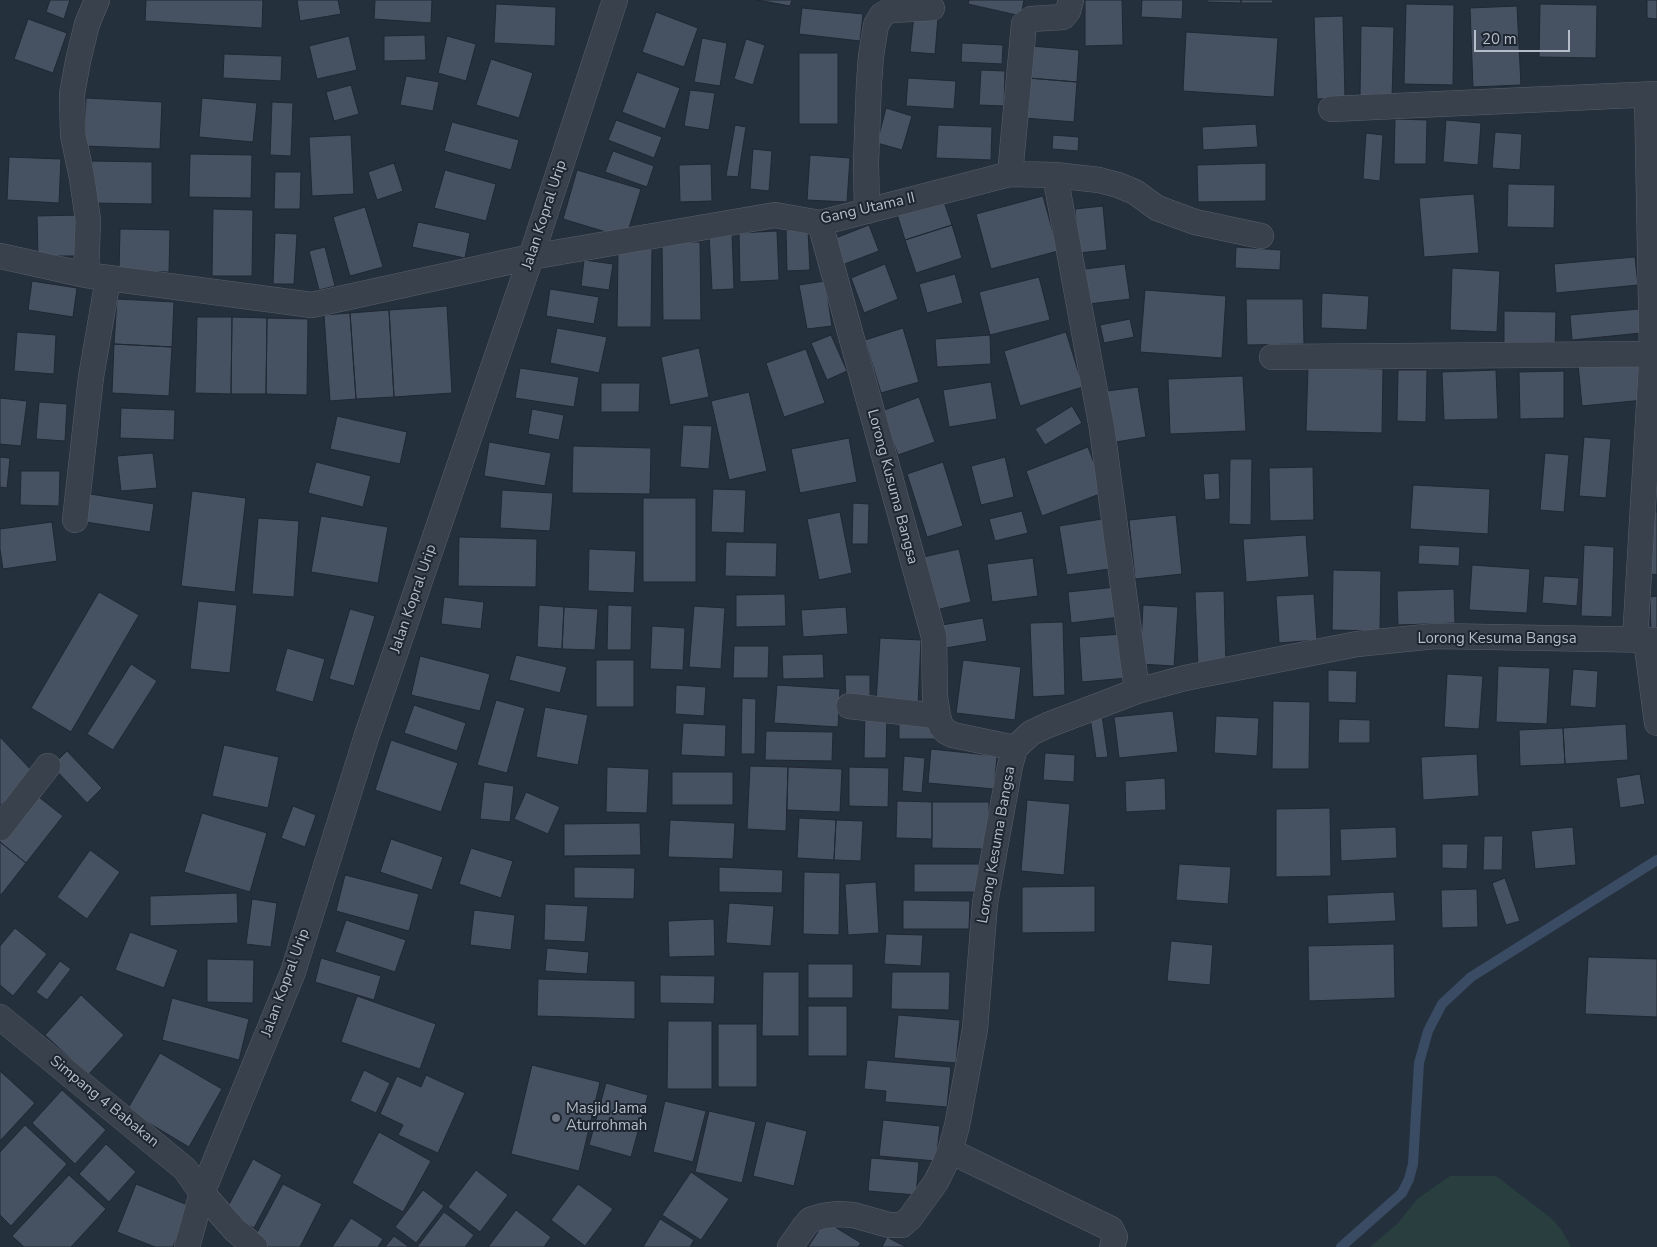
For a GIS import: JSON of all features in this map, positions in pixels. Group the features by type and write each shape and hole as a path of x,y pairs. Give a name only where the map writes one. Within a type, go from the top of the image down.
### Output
{"street":[{"path":"75,520 92,378 97,277 84,186 73,135 72,94 87,24 97,0"},
{"name":"Jalan Kopral Urip","path":"187,1247 202,1193 294,972 367,735 531,257 615,0"},
{"path":"1010,174 1024,24 1031,19 1064,17 1071,0"},
{"path":"867,211 866,162 869,83 876,25 882,15 891,10 932,8"},
{"path":"1331,110 1652,94 1652,354 1646,640 1657,724"},
{"name":"Gang Utama II","path":"0,256 97,277 312,305 531,257 775,214 820,223 1010,174 1055,175 1099,180 1135,192 1157,208 1195,222 1261,236"},
{"path":"1055,175 1102,429 1137,691"},
{"name":"Lorong Kusuma Bangsa","path":"820,223 934,637 935,697 938,716"},
{"path":"1272,357 1652,354"},
{"name":"Lorong Kesuma Bangsa","path":"790,1247 810,1220 823,1216 853,1215 894,1226 905,1223 936,1182 950,1151 957,1126 975,1029 984,903 1010,766 1015,748 1031,733 1137,691 1185,678 1357,644 1435,636 1646,640"},
{"path":"849,706 938,716 941,726 945,731 953,735 1015,748"},
{"path":"0,828 48,766"},
{"name":"Simpang 4 Babakan","path":"0,1017 186,1169 202,1193"},
{"path":"950,1151 1111,1229 1115,1237 1112,1247"},
{"path":"202,1193 235,1230 255,1247"}],"green space":[{"path":"1450,1176 1496,1176 1551,1218 1561,1229 1571,1247 1370,1247 1398,1223 1417,1199"}],"building":[{"path":"50,0 70,0 64,19 46,12"},
{"path":"146,0 263,0 262,28 145,21"},
{"path":"297,0 338,0 341,14 300,21"},
{"path":"375,0 432,0 431,23 374,19"},
{"path":"757,0 792,0 790,6"},
{"path":"969,0 1024,0 1021,16 968,4"},
{"path":"1085,0 1122,0 1123,45 1085,46"},
{"path":"1142,0 1183,0 1182,19 1141,17"},
{"path":"1207,0 1241,0 1241,3 1207,2"},
{"path":"1241,0 1273,0 1273,3 1241,3"},
{"path":"1647,0 1657,0 1657,19 1647,18"},
{"path":"496,4 556,7 555,46 494,43"},
{"path":"1406,4 1454,5 1453,85 1404,84"},
{"path":"1540,4 1597,5 1596,58 1539,57"},
{"path":"1517,6 1521,85 1473,87 1470,8"},
{"path":"802,8 863,14 860,41 799,34"},
{"path":"656,12 698,28 684,67 642,52"},
{"path":"914,15 938,17 935,54 910,52"},
{"path":"1343,16 1345,98 1317,99 1314,17"},
{"path":"28,19 67,33 53,73 14,59"},
{"path":"1361,26 1394,27 1392,99 1360,98"},
{"path":"1186,32 1278,38 1274,97 1183,91"},
{"path":"425,35 426,60 384,61 384,36"},
{"path":"349,36 357,70 317,79 309,46"},
{"path":"447,36 476,44 466,81 438,73"},
{"path":"702,38 727,43 720,86 694,82"},
{"path":"746,39 765,45 753,85 734,79"},
{"path":"962,43 1003,45 1002,64 961,62"},
{"path":"1031,46 1079,50 1077,82 1028,78"},
{"path":"799,53 838,53 838,124 799,124"},
{"path":"224,54 282,56 281,81 223,78"},
{"path":"491,59 533,73 519,118 476,105"},
{"path":"981,70 1005,71 1004,106 979,105"},
{"path":"637,72 680,88 665,129 622,112"},
{"path":"406,76 439,82 433,111 400,105"},
{"path":"908,78 956,81 954,109 906,106"},
{"path":"1028,78 1077,82 1074,122 1025,118"},
{"path":"351,85 359,114 334,121 326,92"},
{"path":"690,90 715,93 709,130 684,126"},
{"path":"86,98 162,102 160,149 84,146"},
{"path":"202,98 257,103 253,142 199,137"},
{"path":"272,102 293,103 291,156 270,155"},
{"path":"886,108 912,116 902,150 877,143"},
{"path":"1395,119 1427,120 1426,164 1394,164"},
{"path":"616,120 662,137 654,158 608,140"},
{"path":"1446,120 1481,123 1478,165 1443,162"},
{"path":"452,122 519,140 511,170 444,151"},
{"path":"1256,124 1258,147 1203,150 1202,127"},
{"path":"735,125 746,127 738,177 726,176"},
{"path":"938,125 992,127 991,160 936,158"},
{"path":"1495,132 1522,134 1520,170 1492,168"},
{"path":"1366,133 1383,135 1380,181 1363,179"},
{"path":"351,135 354,194 312,196 309,137"},
{"path":"1053,135 1079,137 1078,151 1052,149"},
{"path":"753,149 772,151 769,191 750,189"},
{"path":"613,151 654,166 647,187 605,172"},
{"path":"190,154 252,155 251,198 189,197"},
{"path":"810,155 850,158 847,202 807,200"},
{"path":"9,157 61,159 59,203 7,200"},
{"path":"92,161 152,162 152,204 91,203"},
{"path":"394,163 403,191 377,200 368,172"},
{"path":"1266,163 1266,201 1198,202 1197,165"},
{"path":"711,164 712,201 680,202 679,165"},
{"path":"445,170 496,184 486,221 434,208"},
{"path":"577,170 641,189 626,238 563,219"},
{"path":"275,172 301,172 300,209 274,209"},
{"path":"1508,184 1555,185 1554,228 1507,227"},
{"path":"1474,194 1479,253 1424,257 1419,198"},
{"path":"942,196 952,225 905,240 896,211"},
{"path":"1043,196 1058,251 991,269 976,214"},
{"path":"1103,206 1107,250 1079,253 1075,209"},
{"path":"365,207 383,267 350,276 333,217"},
{"path":"213,209 253,210 252,276 212,276"},
{"path":"80,215 80,256 38,256 37,216"},
{"path":"418,222 470,233 465,258 412,247"},
{"path":"869,225 879,251 842,265 833,239"},
{"path":"952,225 962,258 916,273 905,240"},
{"path":"120,229 170,230 169,272 119,271"},
{"path":"786,230 808,230 810,270 787,271"},
{"path":"777,231 779,280 740,282 739,233"},
{"path":"275,233 297,234 294,284 273,284"},
{"path":"732,233 734,289 712,290 709,234"},
{"path":"662,242 700,242 701,320 663,320"},
{"path":"325,247 335,286 319,290 309,251"},
{"path":"1236,247 1281,250 1280,270 1235,268"},
{"path":"618,249 652,249 651,327 617,327"},
{"path":"1635,257 1638,285 1556,293 1554,264"},
{"path":"584,260 613,264 609,290 581,286"},
{"path":"885,264 898,299 864,313 851,278"},
{"path":"1125,264 1130,299 1089,304 1085,269"},
{"path":"1452,268 1500,271 1497,332 1450,330"},
{"path":"955,274 963,303 927,313 919,284"},
{"path":"1039,277 1050,320 990,335 979,292"},
{"path":"32,281 77,288 73,317 28,310"},
{"path":"825,281 832,326 807,329 799,285"},
{"path":"550,289 599,297 594,324 546,316"},
{"path":"1145,290 1226,296 1222,358 1140,352"},
{"path":"1322,293 1369,296 1367,330 1321,328"},
{"path":"117,299 174,302 172,347 114,344"},
{"path":"1246,299 1303,299 1304,344 1247,345"},
{"path":"447,306 452,393 394,397 389,310"},
{"path":"1639,309 1641,333 1572,340 1570,315"},
{"path":"389,310 394,397 356,399 350,313"},
{"path":"1504,311 1556,312 1555,350 1504,350"},
{"path":"350,313 356,399 330,401 324,315"},
{"path":"197,317 232,317 231,394 195,393"},
{"path":"232,317 267,318 266,394 231,394"},
{"path":"267,318 308,319 307,395 266,394"},
{"path":"1130,319 1134,337 1104,343 1100,325"},
{"path":"557,328 607,337 599,373 550,363"},
{"path":"903,328 919,382 881,393 865,340"},
{"path":"17,332 56,335 54,374 14,371"},
{"path":"1066,332 1083,387 1020,406 1004,351"},
{"path":"831,335 847,371 827,380 811,343"},
{"path":"990,335 991,364 937,367 935,339"},
{"path":"114,344 172,347 169,396 112,393"},
{"path":"699,348 709,397 670,405 661,357"},
{"path":"806,349 825,403 784,417 766,363"},
{"path":"1640,358 1644,400 1582,406 1578,364"},
{"path":"520,368 579,377 574,407 515,398"},
{"path":"1308,368 1383,369 1382,433 1306,431"},
{"path":"1398,370 1427,370 1426,422 1397,421"},
{"path":"1496,370 1498,419 1444,420 1442,372"},
{"path":"1564,371 1564,418 1520,419 1519,372"},
{"path":"1243,376 1246,431 1170,434 1168,379"},
{"path":"991,382 997,419 949,427 943,390"},
{"path":"601,383 640,383 639,412 601,412"},
{"path":"1138,387 1146,437 1116,442 1107,391"},
{"path":"749,392 767,471 729,480 711,401"},
{"path":"919,397 935,442 898,455 882,411"},
{"path":"0,398 27,401 21,446 0,444"},
{"path":"39,402 67,404 65,441 36,439"},
{"path":"1072,406 1082,423 1045,445 1035,429"},
{"path":"121,408 175,410 174,440 120,438"},
{"path":"532,409 564,415 559,440 528,434"},
{"path":"337,416 407,432 400,464 330,449"},
{"path":"683,425 712,426 709,469 680,467"},
{"path":"1584,437 1611,439 1606,498 1579,496"},
{"path":"849,438 857,482 800,493 791,449"},
{"path":"489,442 551,453 545,486 484,476"},
{"path":"573,446 651,448 650,494 572,493"},
{"path":"1088,447 1105,492 1042,516 1026,471"},
{"path":"153,453 157,488 121,491 117,456"},
{"path":"1545,453 1569,455 1564,512 1540,510"},
{"path":"0,457 10,458 7,488 0,487"},
{"path":"1005,457 1014,497 981,505 971,466"},
{"path":"1230,459 1252,459 1251,525 1229,524"},
{"path":"316,462 371,476 363,507 308,493"},
{"path":"943,462 963,526 927,537 907,474"},
{"path":"1313,467 1314,520 1270,521 1269,468"},
{"path":"21,471 60,471 59,506 20,505"},
{"path":"1219,473 1220,499 1205,500 1203,474"},
{"path":"1413,485 1490,489 1488,534 1410,529"},
{"path":"713,489 746,490 744,533 711,532"},
{"path":"502,490 553,493 550,531 500,528"},
{"path":"192,491 246,498 235,592 181,586"},
{"path":"90,494 154,504 150,532 86,522"},
{"path":"643,498 696,498 696,582 643,582"},
{"path":"853,503 869,504 868,544 852,544"},
{"path":"1022,511 1028,533 995,541 989,519"},
{"path":"1649,511 1657,512 1657,575 1646,573"},
{"path":"840,512 852,573 819,580 807,519"},
{"path":"1176,515 1182,574 1135,579 1129,520"},
{"path":"321,516 388,527 378,583 311,572"},
{"path":"258,518 299,521 294,597 252,594"},
{"path":"1102,519 1109,569 1067,575 1059,526"},
{"path":"52,522 57,561 3,569 0,529"},
{"path":"1306,535 1309,577 1246,582 1243,539"},
{"path":"459,537 537,539 536,587 458,586"},
{"path":"726,542 777,543 776,577 725,576"},
{"path":"1419,545 1460,547 1459,566 1418,564"},
{"path":"1584,545 1614,547 1612,617 1581,616"},
{"path":"589,549 636,551 634,593 588,591"},
{"path":"959,549 971,602 931,611 919,558"},
{"path":"1033,558 1038,596 992,602 987,564"},
{"path":"1472,565 1530,569 1527,613 1469,610"},
{"path":"1333,570 1381,571 1380,631 1332,630"},
{"path":"1544,576 1579,578 1577,606 1542,603"},
{"path":"1116,587 1120,617 1071,623 1068,592"},
{"path":"1454,589 1455,623 1398,625 1397,591"},
{"path":"1224,591 1226,667 1198,668 1195,592"},
{"path":"99,592 139,615 71,732 31,708"},
{"path":"785,594 786,626 736,627 736,595"},
{"path":"1314,594 1317,640 1279,643 1276,596"},
{"path":"1657,596 1657,632 1651,633 1650,597"},
{"path":"444,597 484,602 481,629 441,624"},
{"path":"198,601 237,605 230,673 190,669"},
{"path":"539,605 564,607 562,649 537,647"},
{"path":"608,605 632,606 631,650 607,650"},
{"path":"1143,605 1178,607 1174,666 1140,664"},
{"path":"694,606 725,608 721,669 689,667"},
{"path":"564,607 598,609 595,650 562,649"},
{"path":"846,607 848,634 803,637 801,610"},
{"path":"350,609 375,616 354,686 329,679"},
{"path":"983,618 987,641 940,649 936,626"},
{"path":"1063,622 1065,695 1033,697 1030,623"},
{"path":"652,626 685,628 683,670 650,669"},
{"path":"1123,634 1127,678 1082,682 1079,637"},
{"path":"880,638 921,640 918,705 876,703"},
{"path":"734,646 769,646 768,678 733,678"},
{"path":"287,648 325,659 313,702 275,691"},
{"path":"823,654 824,678 783,679 782,655"},
{"path":"516,655 567,667 560,693 509,680"},
{"path":"420,656 490,674 480,711 411,695"},
{"path":"596,660 634,660 634,707 596,707"},
{"path":"963,660 1021,667 1015,720 956,713"},
{"path":"131,664 157,681 113,750 87,734"},
{"path":"1498,666 1550,668 1547,724 1496,722"},
{"path":"1573,669 1598,671 1596,708 1570,706"},
{"path":"1328,670 1357,671 1356,703 1328,702"},
{"path":"1447,674 1483,676 1479,729 1444,727"},
{"path":"845,675 870,675 870,699 846,700"},
{"path":"676,685 706,687 704,716 675,714"},
{"path":"777,685 840,689 838,727 774,723"},
{"path":"742,698 756,699 755,754 741,754"},
{"path":"496,700 525,708 507,773 477,765"},
{"path":"1273,701 1310,702 1309,769 1272,769"},
{"path":"414,705 466,723 457,751 404,733"},
{"path":"545,707 588,715 578,765 536,757"},
{"path":"865,711 887,712 886,758 864,758"},
{"path":"1173,711 1178,752 1119,758 1114,717"},
{"path":"1102,715 1108,757 1096,758 1090,717"},
{"path":"1216,716 1259,718 1257,756 1214,753"},
{"path":"1339,719 1370,720 1370,743 1338,743"},
{"path":"683,723 726,725 725,757 681,755"},
{"path":"899,723 936,723 936,739 899,739"},
{"path":"1626,724 1628,760 1565,764 1563,728"},
{"path":"1563,728 1565,764 1520,766 1519,730"},
{"path":"766,731 833,732 832,761 765,760"},
{"path":"0,737 34,773 0,806"},
{"path":"391,740 458,763 441,812 375,790"},
{"path":"224,745 279,757 268,808 212,796"},
{"path":"931,749 997,756 994,789 928,783"},
{"path":"67,751 102,788 87,803 52,766"},
{"path":"1045,753 1075,755 1074,782 1043,780"},
{"path":"1477,754 1479,796 1423,800 1421,757"},
{"path":"904,756 925,758 922,793 902,791"},
{"path":"750,766 788,767 786,831 747,829"},
{"path":"607,767 649,769 647,813 606,812"},
{"path":"788,767 842,769 840,812 787,810"},
{"path":"849,767 889,768 888,807 849,806"},
{"path":"672,772 733,772 733,805 672,805"},
{"path":"1640,774 1645,804 1620,808 1616,778"},
{"path":"1165,778 1166,810 1126,812 1125,781"},
{"path":"484,782 514,786 510,822 480,819"},
{"path":"526,792 560,807 548,834 514,819"},
{"path":"35,794 63,816 26,863 0,840"},
{"path":"1027,800 1070,804 1064,875 1021,871"},
{"path":"897,801 932,802 932,839 896,838"},
{"path":"932,802 989,802 989,849 932,848"},
{"path":"293,806 316,815 305,847 281,838"},
{"path":"1330,808 1331,876 1276,877 1276,809"},
{"path":"202,813 267,833 250,892 184,872"},
{"path":"799,818 836,820 834,860 797,858"},
{"path":"670,820 735,823 733,859 668,857"},
{"path":"836,820 863,821 861,861 834,860"},
{"path":"640,823 641,855 564,856 564,824"},
{"path":"1396,827 1397,858 1341,861 1340,829"},
{"path":"1573,827 1576,865 1535,869 1531,831"},
{"path":"1484,836 1503,836 1502,870 1483,870"},
{"path":"391,839 443,857 432,890 380,872"},
{"path":"0,842 26,863 1,895 0,894"},
{"path":"1442,844 1468,844 1467,869 1442,868"},
{"path":"471,848 513,861 501,898 459,884"},
{"path":"90,850 120,872 87,919 57,897"},
{"path":"914,864 979,864 978,892 914,892"},
{"path":"1179,864 1231,867 1228,904 1176,900"},
{"path":"574,867 635,868 634,899 574,898"},
{"path":"719,867 783,870 782,893 719,892"},
{"path":"804,872 840,873 839,935 803,934"},
{"path":"345,875 419,894 409,931 336,911"},
{"path":"1505,878 1520,921 1506,925 1492,883"},
{"path":"876,882 879,933 848,935 845,884"},
{"path":"1095,886 1095,932 1022,933 1022,887"},
{"path":"1477,889 1478,927 1442,928 1441,890"},
{"path":"1394,892 1396,921 1328,924 1327,895"},
{"path":"237,893 238,923 150,926 150,896"},
{"path":"252,899 277,903 271,947 246,944"},
{"path":"903,900 970,901 969,929 903,929"},
{"path":"729,903 774,906 771,946 726,943"},
{"path":"545,904 588,906 585,942 544,940"},
{"path":"474,910 515,915 511,950 470,945"},
{"path":"714,919 715,956 669,957 668,921"},
{"path":"346,920 406,940 395,972 335,952"},
{"path":"15,928 47,954 13,996 0,985 0,946"},
{"path":"130,932 178,950 164,988 115,970"},
{"path":"886,934 923,935 921,966 884,964"},
{"path":"1171,941 1213,945 1210,985 1167,981"},
{"path":"1394,944 1395,998 1309,1001 1308,946"},
{"path":"547,948 589,952 587,974 545,971"},
{"path":"1588,957 1657,959 1657,1017 1585,1014"},
{"path":"321,958 381,976 374,1000 315,982"},
{"path":"207,959 254,960 253,1003 207,1002"},
{"path":"60,961 71,969 47,1000 36,992"},
{"path":"808,964 853,964 853,998 808,998"},
{"path":"763,972 799,972 799,1036 762,1036"},
{"path":"892,972 950,972 949,1010 891,1009"},
{"path":"660,975 715,976 714,1004 660,1003"},
{"path":"538,979 635,981 635,1019 537,1016"},
{"path":"81,995 124,1035 88,1075 45,1035"},
{"path":"357,996 436,1024 420,1069 341,1042"},
{"path":"172,998 249,1019 239,1060 162,1040"},
{"path":"808,1006 847,1006 847,1056 808,1056"},
{"path":"898,1015 960,1020 956,1063 894,1058"},
{"path":"668,1021 712,1021 712,1089 667,1089"},
{"path":"718,1024 757,1024 757,1087 718,1087"},
{"path":"160,1053 222,1089 189,1147 127,1110"},
{"path":"867,1060 951,1067 947,1107 885,1102 886,1091 864,1089"},
{"name":"Masjid Jama Aturrohmah","path":"532,1065 600,1082 579,1171 511,1154"},
{"path":"364,1070 390,1083 376,1113 350,1101"},
{"path":"0,1071 35,1103 0,1141"},
{"path":"426,1075 465,1093 438,1153 398,1135 403,1125 380,1114 397,1076 421,1087"},
{"path":"606,1083 648,1095 631,1157 589,1145"},
{"path":"62,1090 106,1130 75,1164 32,1123"},
{"path":"665,1101 706,1111 693,1162 653,1152"},
{"path":"709,1111 756,1122 742,1183 695,1172"},
{"path":"883,1120 940,1126 936,1161 879,1156"},
{"path":"766,1121 807,1131 794,1186 753,1176"},
{"path":"25,1125 67,1164 11,1226 0,1215 0,1152"},
{"path":"379,1132 431,1161 403,1212 352,1183"},
{"path":"106,1144 136,1172 109,1202 79,1174"},
{"path":"871,1158 919,1162 916,1195 868,1191"},
{"path":"253,1159 282,1175 254,1228 225,1212"},
{"path":"476,1170 508,1195 480,1232 448,1207"},
{"path":"691,1172 729,1199 701,1240 662,1215"},
{"path":"69,1175 106,1209 71,1247 24,1247 12,1236"},
{"path":"136,1184 190,1206 173,1247 155,1247 117,1232"},
{"path":"283,1184 322,1204 300,1247 266,1247 253,1240"},
{"path":"578,1184 613,1209 585,1246 551,1220"},
{"path":"423,1190 444,1206 416,1243 395,1227"},
{"path":"516,1210 551,1237 544,1247 488,1247"},
{"path":"444,1212 474,1235 465,1247 417,1247"},
{"path":"351,1218 383,1239 378,1247 332,1247"},
{"path":"660,1219 694,1240 690,1247 643,1247"},
{"path":"825,1221 861,1243 858,1247 808,1247"},
{"path":"394,1236 409,1247 385,1247"},
{"path":"887,1237 906,1247 882,1247"}],"waterway":[{"path":"1341,1247 1402,1193 1409,1179 1413,1164 1419,1063 1428,1031 1442,1004 1471,977 1657,860"}],"place":[{"name":"Masjid Jama Aturrohmah","path":"556,1118"}]}
